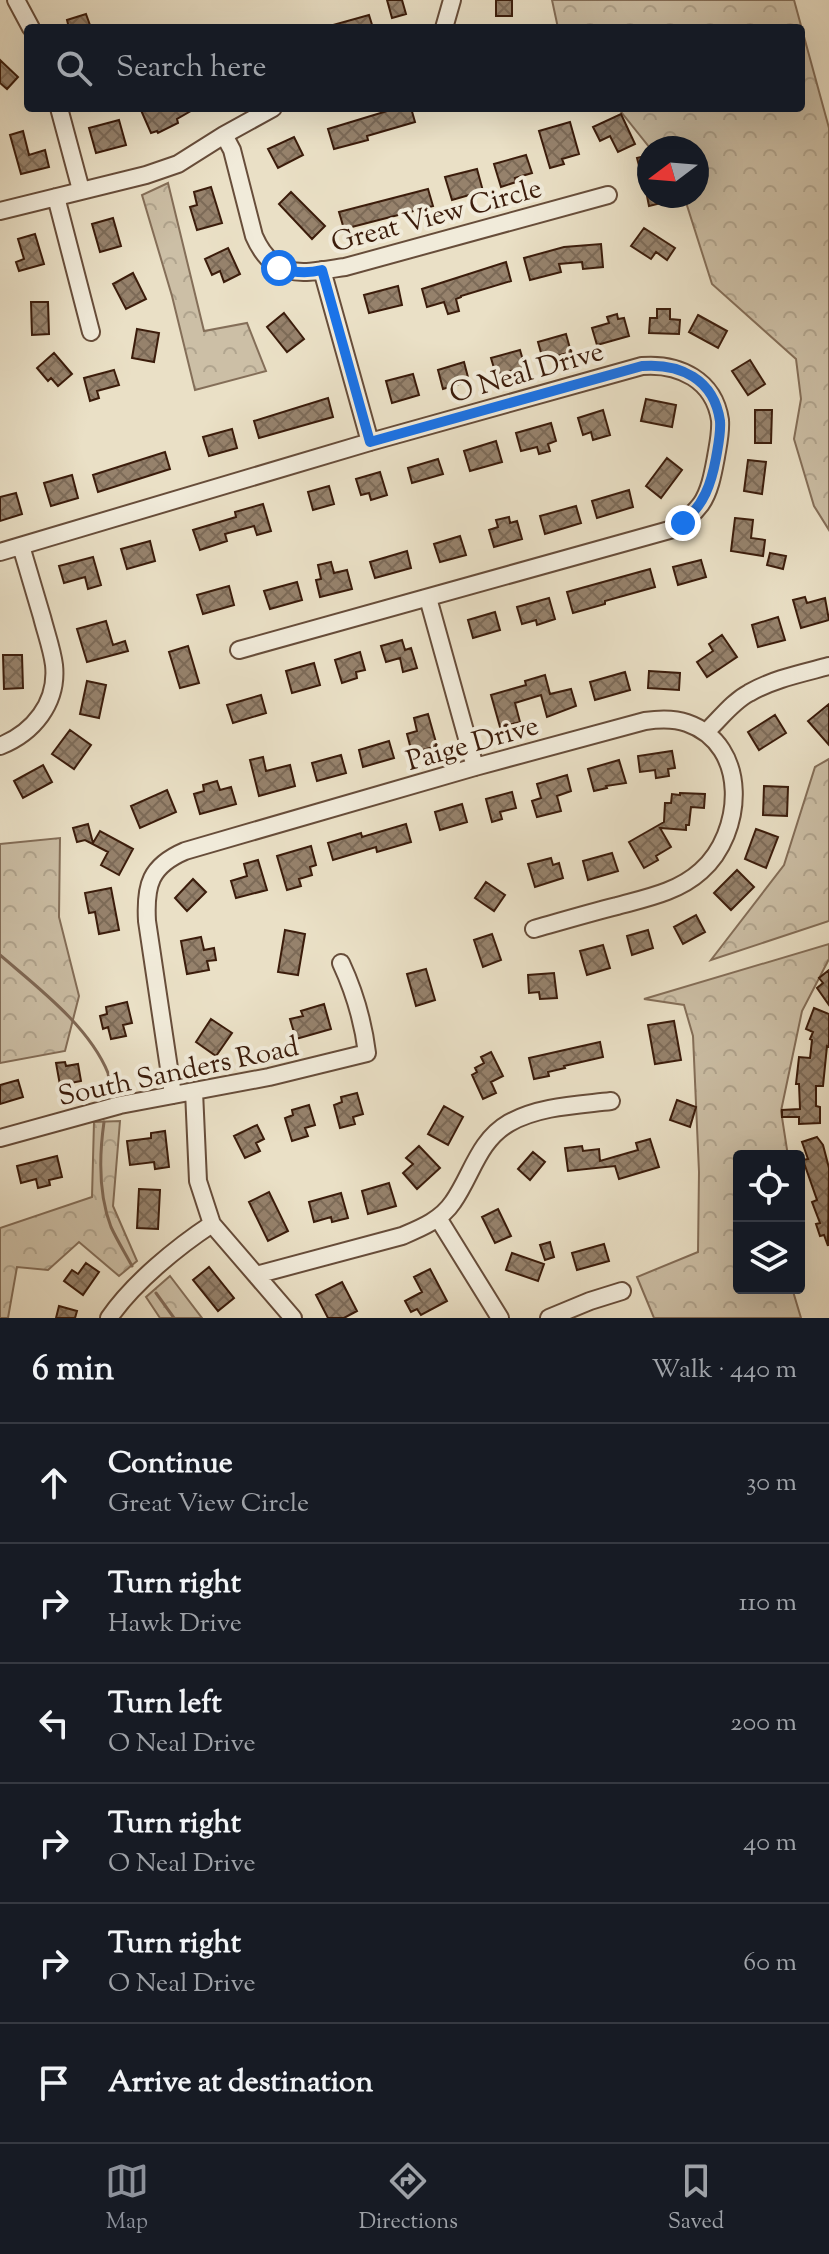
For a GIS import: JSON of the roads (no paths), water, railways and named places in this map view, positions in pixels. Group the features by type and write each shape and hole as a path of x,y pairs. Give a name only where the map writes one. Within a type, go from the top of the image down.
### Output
{"street":[{"path":"16,0 29,24"},
{"path":"445,24 452,0"},
{"path":"60,112 81,190"},
{"path":"0,211 146,175 178,164 266,112"},
{"name":"Great View Circle","path":"224,135 232,150 260,249 279,268 291,272 310,273 345,267 608,195"},
{"path":"56,197 91,332"},
{"path":"322,270 370,442"},
{"name":"O Neal Drive","path":"0,552 370,442 642,366 659,364 687,372 706,388 718,410 720,434 708,491 691,515 673,529 239,650"},
{"path":"0,746 21,736 38,720 47,706 54,681 50,648 21,546"},
{"path":"428,598 475,767"},
{"path":"534,929 673,889 700,872 722,844 734,810 735,794 726,760 706,732 748,693 778,680 829,666"},
{"name":"Paige Drive","path":"173,1095 146,911 148,887 153,874 163,862 185,851 645,721 672,719 706,732"},
{"name":"South Sanders Road","path":"0,1138 89,1113 305,1069 367,1053 363,1024 341,963"},
{"path":"194,1091 198,1181 212,1224 293,1318"},
{"path":"256,1275 422,1228 452,1205 480,1151 507,1124 537,1112 611,1101"},
{"path":"438,1218 500,1318"},
{"path":"109,1318 134,1288 212,1224"},
{"path":"549,1318 622,1291"}],"waterway":[{"path":"0,955 61,1008 88,1039 108,1073 108,1097"},
{"path":"104,1122 101,1162 104,1201 111,1227 132,1266"},
{"path":"156,1293 174,1318"}]}
